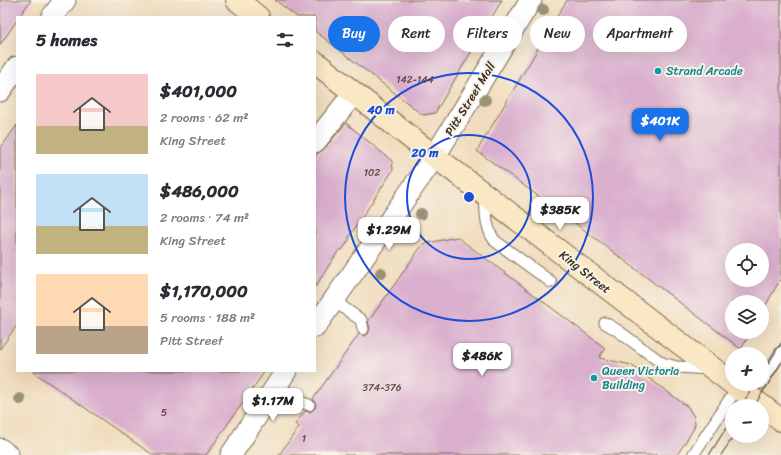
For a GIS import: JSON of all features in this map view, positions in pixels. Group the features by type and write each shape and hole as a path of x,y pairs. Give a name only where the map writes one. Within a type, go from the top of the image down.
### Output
{"main road":[{"path":"237,0 257,16"},
{"name":"King Street","path":"316,63 712,369 756,394 781,420"}],"street":[{"path":"53,16 64,0"},
{"name":"Pitt Street Mall","path":"316,326 435,156 531,0"},
{"path":"0,90 16,68"},
{"path":"316,141 354,93"},
{"path":"232,455 282,378"},
{"path":"0,449 8,455"}],"lane":[{"path":"485,194 487,226 495,241 551,282"},
{"path":"334,301 361,320 363,329"},
{"path":"605,323 662,363 677,367 712,369"},
{"path":"693,455 756,394 781,352"},
{"path":"282,378 304,404 309,405"}],"shaded area":[{"path":"0,0 34,0 23,16 16,16 16,25 0,49"}],"building":[{"path":"0,0 31,0 20,16 16,16 16,21 0,45"},
{"path":"275,0 502,0 493,16 453,16 453,52 471,52 435,113 423,115 342,52 380,52 380,16 328,16 328,41 316,32 316,16 296,16"},
{"path":"567,0 781,0 781,278 769,299 769,295 725,295 725,337 477,151 536,52 585,52 585,16 557,16"},
{"path":"346,123 392,161 393,170 349,237 349,240 342,250 339,250 316,285 316,156"},
{"path":"16,126 16,326 0,349 0,149"},
{"path":"457,237 605,348 599,358 631,365 688,407 694,417 695,424 693,430 677,455 279,455 299,427 295,424 305,411 310,412 315,408 316,404 313,399 359,334 364,336 368,334 370,328 368,322 423,244"},
{"path":"728,339 747,339 742,347 738,347"},
{"path":"33,372 264,372 206,455 153,455"}],"tram line":[{"path":"769,363 781,343"},
{"path":"758,399 781,363"},
{"path":"745,399 751,391"},
{"path":"709,455 725,430"},
{"path":"721,455 729,443"}],"place":[{"name":"Strand Arcade","path":"658,71"},
{"name":"Queen Victoria Building","path":"594,378"}]}
